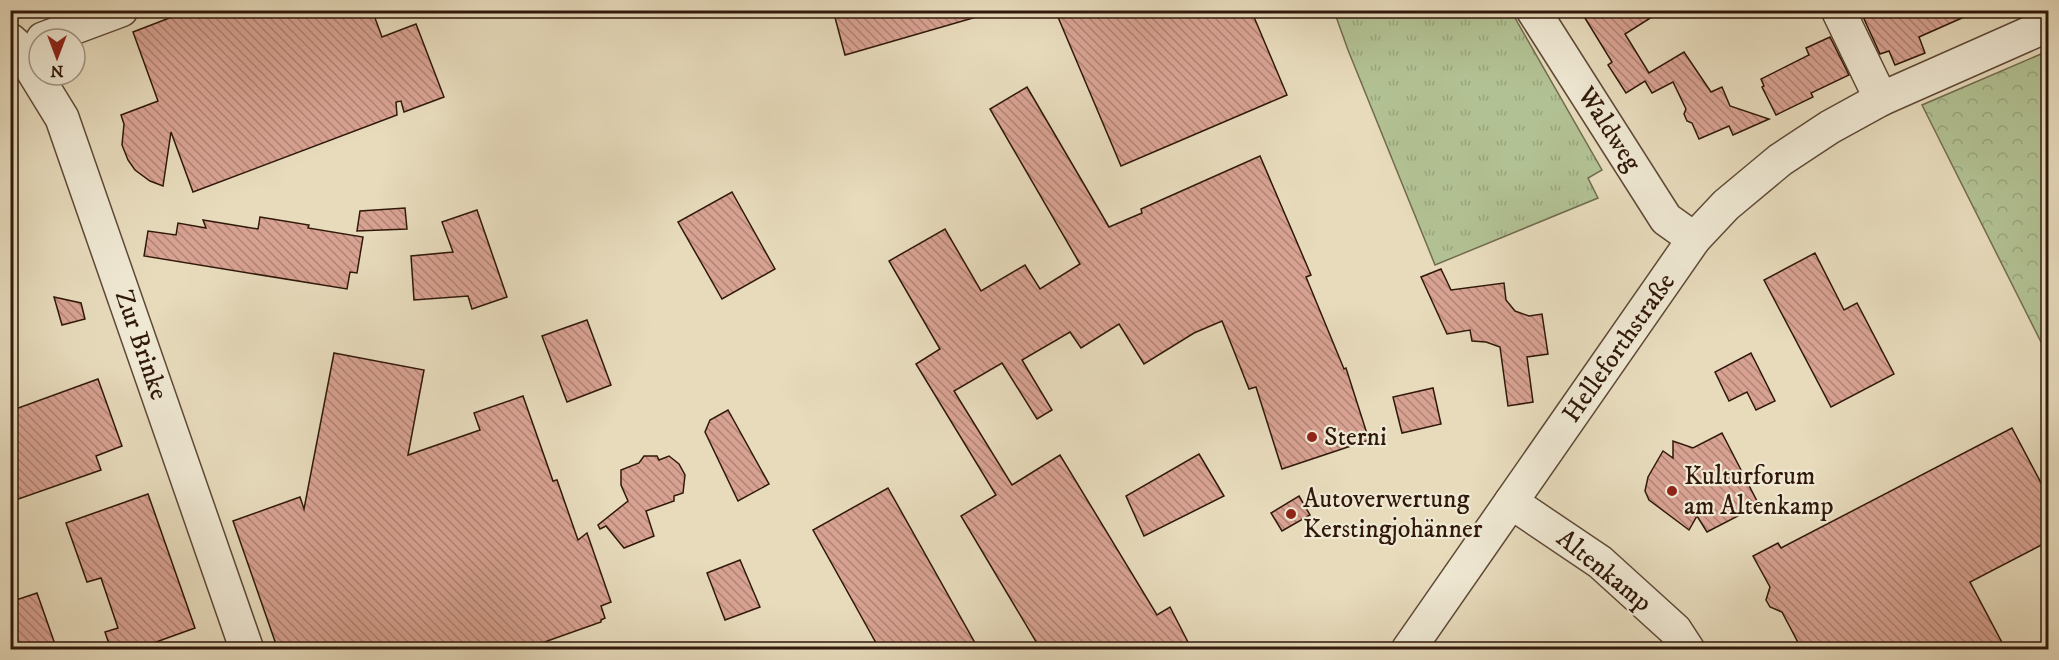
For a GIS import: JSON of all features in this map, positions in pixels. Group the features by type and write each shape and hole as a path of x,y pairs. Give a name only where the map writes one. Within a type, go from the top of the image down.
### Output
{"street":[{"name":"Zur Brinke","path":"72,27 121,10"},
{"name":"Waldweg","path":"1533,10 1666,219 1694,239"},
{"path":"1838,10 1881,99"},
{"name":"Helleforthstraße","path":"1408,650 1694,239 1726,205 1780,160 1830,127 1881,99 2049,25"},
{"name":"Zur Brinke","path":"48,87 62,118 247,650"},
{"name":"Altenkamp","path":"1511,502 1600,562 1675,630 1688,650"}],"green space":[{"path":"1334,11 1511,11 1602,170 1588,178 1598,198 1435,265"},
{"path":"2048,51 2048,356 1922,105"}],"building":[{"path":"190,10 372,10 382,37 416,24 444,97 404,112 401,101 396,102 397,115 193,192 171,132 163,186 150,181 135,170 122,145 124,124 121,115 158,101 133,32"},
{"path":"833,10 979,10 980,16 845,55"},
{"path":"1055,10 1251,10 1287,95 1121,166"},
{"path":"1580,10 1663,10 1625,34 1649,73 1684,52 1711,92 1722,87 1730,106 1769,119 1733,135 1729,126 1699,139 1692,123 1687,121 1684,114 1686,109 1673,82 1652,93 1645,81 1626,93 1608,65 1612,62"},
{"path":"1860,10 1980,10 1919,37 1925,53 1895,65 1889,51 1880,54"},
{"path":"1830,37 1849,75 1811,93 1813,97 1776,115 1762,87 1764,86 1761,79 1809,55 1806,48"},
{"path":"1027,87 1109,227 1142,213 1141,209 1260,156 1311,275 1306,277 1344,369 1346,368 1369,440 1282,469 1256,387 1249,389 1222,321 1194,333 1144,364 1119,324 1081,348 1070,332 1022,360 1052,410 1037,419 1002,363 954,391 1012,485 1060,455 1157,615 1170,607 1192,650 1041,650 961,516 996,495 916,364 940,349 889,261 945,229 981,291 1025,265 1040,289 1080,264 990,109"},
{"path":"732,192 775,269 722,299 678,222"},
{"path":"405,208 407,229 357,231 360,211"},
{"path":"477,210 507,297 472,309 468,296 414,300 411,256 453,252 442,222"},
{"path":"260,217 363,237 357,273 350,272 347,289 144,256 148,231 176,235 178,223 206,228 203,220 258,229"},
{"path":"1815,253 1844,310 1857,303 1894,374 1831,407 1764,280"},
{"path":"1441,269 1451,290 1504,283 1506,300 1515,311 1529,316 1542,314 1548,354 1527,357 1533,402 1508,406 1500,347 1486,342 1472,341 1470,330 1447,334 1421,277"},
{"path":"54,297 81,303 85,319 62,325"},
{"path":"587,320 611,385 567,402 542,336"},
{"path":"334,353 424,370 408,455 480,430 474,413 523,396 553,481 557,480 578,540 587,533 611,602 601,606 605,618 601,622 522,650 336,650 334,643 315,650 278,650 233,521 300,497 304,509"},
{"path":"1751,353 1775,401 1756,410 1747,392 1729,401 1715,372"},
{"path":"98,379 122,446 96,456 101,470 10,502 10,411"},
{"path":"1433,388 1441,424 1402,433 1393,397"},
{"path":"728,410 769,484 738,501 705,432 710,420"},
{"path":"2012,428 2049,498 2049,541 1970,582 2006,650 1802,650 1782,612 1770,607 1766,600 1770,587 1753,556 1778,543 1781,548"},
{"path":"1722,433 1759,505 1707,532 1697,516 1689,530 1649,500 1645,491 1648,477 1663,451 1673,458 1673,441 1693,448"},
{"path":"1199,454 1224,496 1144,536 1126,496"},
{"path":"644,456 657,456 659,460 669,456 679,464 685,475 683,493 674,496 674,501 646,511 654,536 624,548 606,526 600,529 598,525 628,501 621,485 621,470 639,463"},
{"path":"888,488 979,650 880,650 813,530"},
{"path":"148,494 195,628 134,650 111,650 105,632 118,628 101,578 87,582 66,523"},
{"name":"Autoverwertung Kerstingjohänner","path":"1299,496 1310,515 1282,531 1271,513"},
{"path":"740,560 760,607 725,620 707,573"},
{"path":"37,593 57,650 10,650 10,602"}],"place":[{"name":"Sterni","path":"1312,437"},
{"name":"Kulturforum am Altenkamp","path":"1672,491"},
{"name":"Autoverwertung Kerstingjohänner","path":"1291,514"}]}
